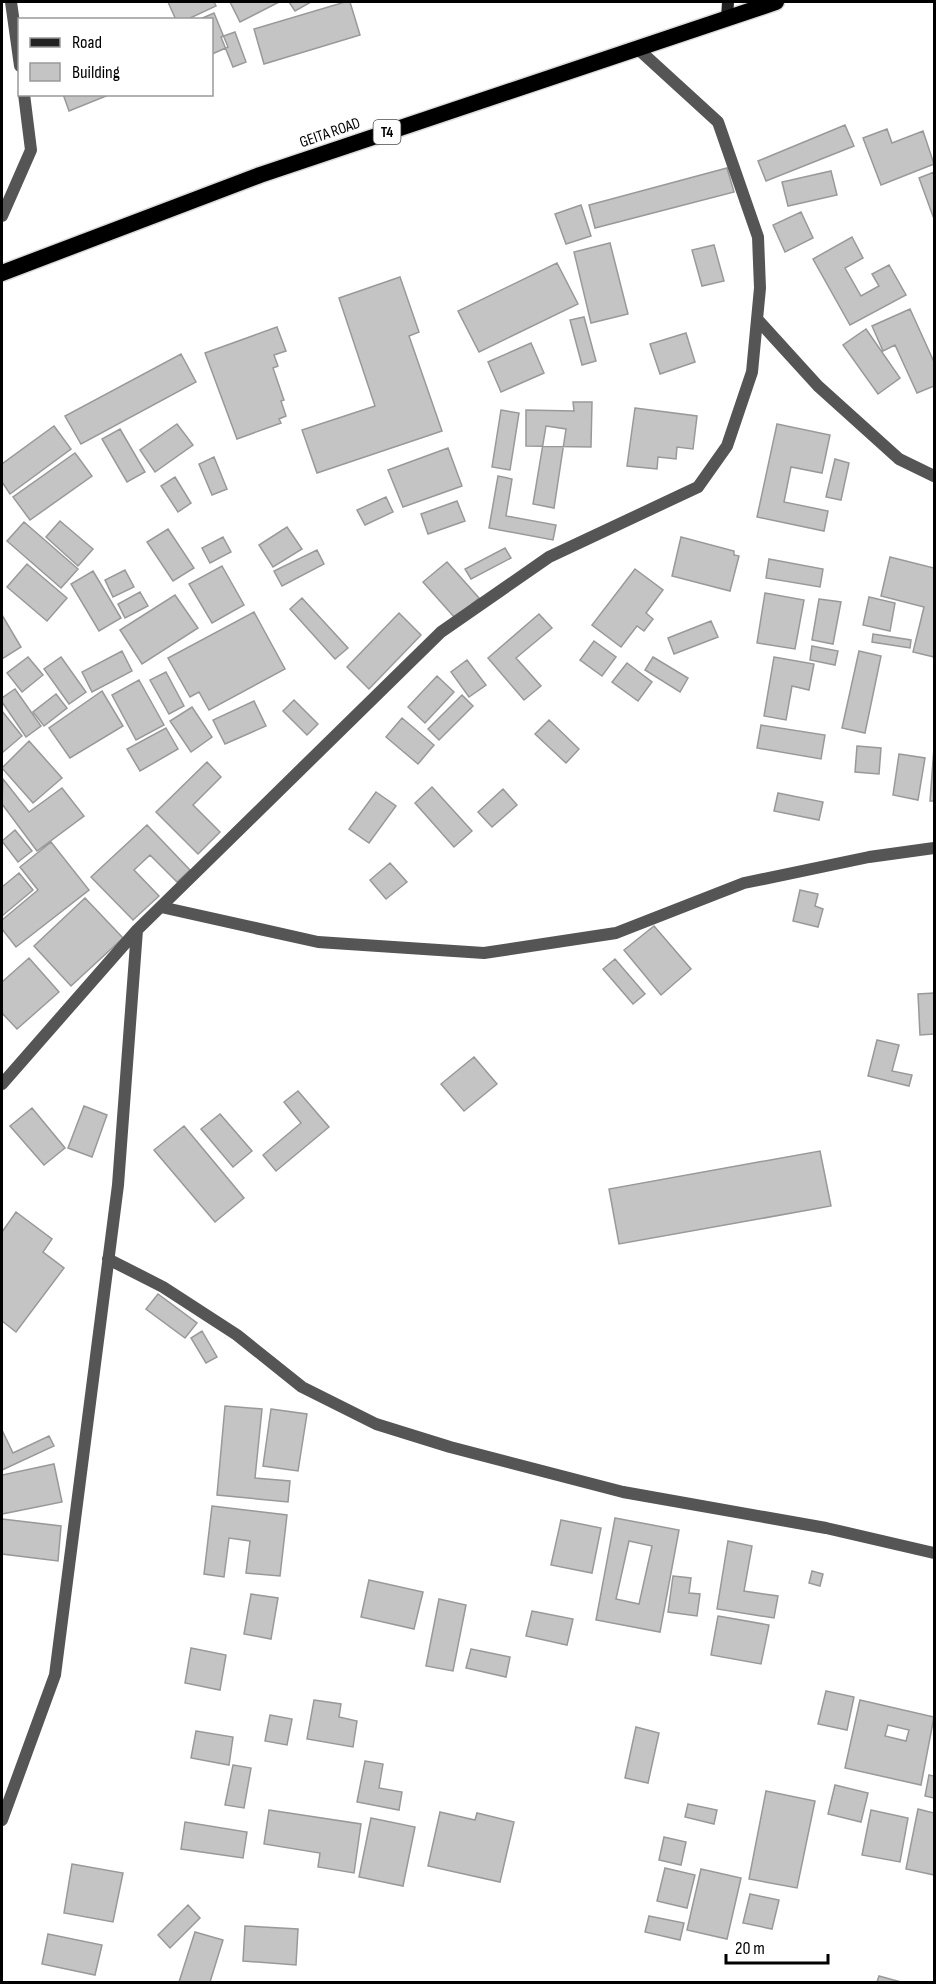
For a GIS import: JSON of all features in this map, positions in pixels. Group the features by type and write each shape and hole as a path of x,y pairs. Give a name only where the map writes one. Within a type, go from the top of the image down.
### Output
{"highway":[{"name":"GEITA ROAD","path":"2,273 260,175 637,48 728,10 776,2"}],"street":[{"path":"11,2 18,52"},
{"path":"2,1084 137,930 441,632 549,557 698,487 727,446 752,372 760,288 758,237 718,122 637,48"},
{"path":"2,216 31,150 24,96"},
{"path":"757,319 818,386 899,459 934,476"},
{"path":"161,907 318,942 484,953 616,933 744,883 869,857 934,848"},
{"path":"2,1820 55,1675 118,1185 137,930"},
{"path":"108,1259 163,1287 237,1335 302,1387 376,1424 450,1447 623,1492 826,1528 934,1553"}],"building":[{"path":"168,2 214,2 216,6 190,18 175,18"},
{"path":"230,2 279,2 240,22"},
{"path":"289,2 311,2 295,11"},
{"path":"350,2 360,35 264,64 254,29"},
{"path":"214,13 228,47 213,54 213,18 203,18"},
{"path":"235,32 246,62 233,67 221,37"},
{"path":"64,96 106,96 69,111"},
{"path":"845,125 854,146 766,181 758,161"},
{"path":"887,129 892,143 923,131 934,164 881,185 863,138"},
{"path":"727,168 734,192 595,228 589,205"},
{"path":"831,171 837,195 788,206 782,182"},
{"path":"934,172 934,219 919,178"},
{"path":"581,205 591,236 566,244 555,214"},
{"path":"801,212 813,238 785,252 773,225"},
{"path":"852,237 863,258 845,268 861,296 879,286 872,274 889,265 906,295 850,325 813,259"},
{"path":"610,243 628,314 591,323 574,252"},
{"path":"714,245 724,281 702,286 692,250"},
{"path":"557,263 578,304 479,352 458,311"},
{"path":"400,277 419,332 409,336 442,431 317,473 302,430 375,406 339,298"},
{"path":"910,309 934,362 934,386 917,393 895,345 883,351 872,326"},
{"path":"584,317 596,361 582,365 570,320"},
{"path":"277,327 286,351 274,355 278,366 273,368 284,400 281,401 286,416 279,419 281,423 237,439 205,353"},
{"path":"866,329 900,378 878,394 843,345"},
{"path":"686,333 695,362 660,374 650,344"},
{"path":"531,343 544,373 501,392 488,362"},
{"path":"181,354 196,382 81,444 65,416"},
{"path":"573,402 592,402 591,447 526,446 526,410 574,411"},
{"path":"635,408 697,416 693,449 677,447 676,459 658,457 657,469 627,466"},
{"path":"501,410 519,413 510,470 492,467"},
{"path":"177,424 193,445 155,472 140,450"},
{"path":"777,424 830,435 822,473 791,467 784,502 828,511 824,531 757,517"},
{"path":"54,426 71,449 10,494 2,482 2,464"},
{"path":"546,426 566,429 554,508 533,504"},
{"path":"120,429 145,472 127,482 102,439"},
{"path":"448,448 462,486 403,507 388,470"},
{"path":"75,453 92,476 30,520 13,497"},
{"path":"214,457 227,489 212,495 199,464"},
{"path":"835,459 849,463 841,500 826,497"},
{"path":"498,476 512,479 506,516 556,525 553,540 489,528"},
{"path":"175,477 191,503 178,512 161,486"},
{"path":"386,497 393,512 365,525 357,510"},
{"path":"457,501 465,521 428,534 421,514"},
{"path":"60,521 93,549 78,566 46,537"},
{"path":"24,522 78,569 61,588 7,541"},
{"path":"287,527 302,549 273,567 259,545"},
{"path":"168,529 194,568 173,581 147,542"},
{"path":"223,537 231,552 210,563 202,548"},
{"path":"681,537 734,551 734,555 739,556 730,591 672,576"},
{"path":"505,548 511,558 471,579 465,569"},
{"path":"317,550 324,564 282,586 274,571"},
{"path":"890,557 934,568 934,657 913,652 924,607 881,596"},
{"path":"769,559 823,569 820,587 766,578"},
{"path":"447,562 479,598 455,618 423,582"},
{"path":"27,564 67,598 47,621 7,587"},
{"path":"222,566 244,605 212,623 189,584"},
{"path":"635,569 663,590 646,613 653,619 644,631 637,626 621,647 592,625"},
{"path":"125,570 134,587 113,597 105,580"},
{"path":"93,571 121,618 99,631 71,584"},
{"path":"140,592 148,606 125,618 118,604"},
{"path":"765,593 804,600 795,649 757,643"},
{"path":"175,595 198,628 142,664 120,630"},
{"path":"869,597 895,603 890,631 863,625"},
{"path":"302,598 348,648 335,659 290,609"},
{"path":"819,599 841,602 833,644 812,640"},
{"path":"254,612 285,669 209,710 199,692 190,697 168,658"},
{"path":"399,613 421,635 369,689 347,667"},
{"path":"539,614 552,628 516,658 541,686 524,700 488,658"},
{"path":"2,615 21,647 2,659"},
{"path":"711,621 718,637 674,654 668,638"},
{"path":"873,634 911,640 910,648 872,642"},
{"path":"594,641 616,657 602,676 580,660"},
{"path":"812,646 838,651 835,665 810,660"},
{"path":"122,651 132,671 92,692 82,672"},
{"path":"859,651 881,656 865,733 842,728"},
{"path":"28,657 43,675 22,692 7,673"},
{"path":"61,657 86,692 69,704 44,669"},
{"path":"653,657 688,678 680,692 645,670"},
{"path":"774,657 814,664 809,690 792,686 786,720 764,716"},
{"path":"467,660 486,685 469,697 451,672"},
{"path":"627,663 652,682 638,701 612,682"},
{"path":"166,672 184,706 169,714 150,680"},
{"path":"437,676 454,692 425,723 408,707"},
{"path":"139,680 164,725 136,740 112,695"},
{"path":"15,689 41,726 26,737 2,702 2,698"},
{"path":"102,691 123,726 70,758 49,728"},
{"path":"56,694 67,708 44,726 33,712"},
{"path":"462,695 473,706 439,740 428,729"},
{"path":"294,700 318,724 307,735 283,711"},
{"path":"254,701 266,726 225,744 213,720"},
{"path":"192,707 212,737 191,752 170,721"},
{"path":"2,711 22,736 2,753"},
{"path":"402,718 434,745 418,764 386,737"},
{"path":"549,720 579,749 566,763 535,734"},
{"path":"761,725 825,735 821,759 757,748"},
{"path":"166,728 178,749 140,771 127,749"},
{"path":"29,741 62,778 33,803 2,768"},
{"path":"857,746 881,748 879,774 855,772"},
{"path":"934,748 934,801 930,801"},
{"path":"899,754 925,758 918,800 893,795"},
{"path":"207,762 221,777 193,805 220,832 198,854 156,812"},
{"path":"3,779 29,812 62,788 84,816 37,851 2,804"},
{"path":"432,787 472,831 454,847 415,803"},
{"path":"503,789 517,805 492,827 478,812"},
{"path":"376,792 396,806 369,843 349,829"},
{"path":"778,793 823,802 819,820 774,811"},
{"path":"147,825 190,870 177,882 150,855 134,870 159,896 133,920 91,877"},
{"path":"15,830 32,851 18,862 2,841"},
{"path":"51,842 89,890 16,947 2,929 2,920 38,890 20,867"},
{"path":"390,863 407,882 386,899 370,880"},
{"path":"19,873 33,890 2,916 2,887"},
{"path":"800,890 818,894 815,906 823,909 818,927 793,921"},
{"path":"85,898 123,938 71,986 34,946"},
{"path":"654,926 691,969 661,995 624,950"},
{"path":"29,958 59,992 17,1029 2,1013 2,982"},
{"path":"615,959 645,994 633,1004 603,969"},
{"path":"934,993 934,1034 920,1035 918,994"},
{"path":"877,1040 899,1045 892,1071 912,1075 909,1086 868,1076"},
{"path":"474,1057 497,1084 464,1111 441,1084"},
{"path":"298,1091 329,1127 276,1171 263,1155 301,1123 284,1102"},
{"path":"84,1106 107,1115 92,1157 68,1148"},
{"path":"32,1108 65,1148 44,1165 10,1126"},
{"path":"220,1114 252,1151 233,1167 201,1129"},
{"path":"184,1126 244,1198 215,1222 154,1150"},
{"path":"820,1151 831,1206 619,1244 609,1189"},
{"path":"16,1212 52,1239 43,1252 64,1268 16,1332 2,1321 2,1232"},
{"path":"158,1294 197,1323 185,1338 146,1309"},
{"path":"202,1331 217,1357 206,1363 191,1338"},
{"path":"225,1406 262,1409 255,1478 290,1481 288,1502 217,1495"},
{"path":"271,1409 307,1414 298,1471 263,1466"},
{"path":"2,1430 13,1453 49,1436 54,1446 2,1470"},
{"path":"54,1464 62,1502 2,1514 2,1475"},
{"path":"212,1506 287,1515 280,1576 246,1573 250,1541 229,1538 224,1577 204,1574"},
{"path":"615,1518 679,1530 660,1632 596,1620","holes":["629,1541 652,1546 639,1604 616,1599"]},
{"path":"2,1519 61,1526 58,1561 2,1554"},
{"path":"561,1520 601,1528 592,1573 551,1565"},
{"path":"728,1541 752,1546 744,1591 778,1596 774,1618 717,1609"},
{"path":"812,1571 823,1574 820,1586 809,1583"},
{"path":"673,1576 691,1578 689,1593 700,1594 697,1616 668,1612"},
{"path":"369,1580 423,1592 414,1629 361,1617"},
{"path":"251,1594 278,1598 271,1639 244,1634"},
{"path":"439,1599 466,1605 453,1671 426,1666"},
{"path":"532,1611 573,1619 567,1645 526,1636"},
{"path":"718,1616 769,1625 761,1664 711,1655"},
{"path":"191,1648 226,1655 220,1690 185,1683"},
{"path":"471,1649 510,1657 506,1677 466,1668"},
{"path":"826,1691 854,1697 847,1730 818,1724"},
{"path":"314,1700 341,1704 339,1717 357,1721 353,1747 307,1739"},
{"path":"860,1700 934,1717 921,1785 845,1768","holes":["888,1725 909,1730 906,1741 885,1736"]},
{"path":"270,1715 292,1719 287,1745 265,1741"},
{"path":"636,1727 659,1733 648,1783 625,1778"},
{"path":"196,1731 233,1737 229,1765 191,1758"},
{"path":"365,1761 383,1764 379,1788 402,1792 399,1810 357,1802"},
{"path":"233,1765 251,1768 244,1808 225,1805"},
{"path":"929,1775 934,1776 934,1798 925,1796"},
{"path":"835,1785 868,1793 861,1822 828,1814"},
{"path":"766,1791 815,1801 797,1888 749,1879"},
{"path":"688,1804 717,1810 714,1824 685,1817"},
{"path":"918,1809 934,1813 934,1875 906,1869"},
{"path":"269,1810 361,1824 354,1873 318,1867 320,1853 264,1844"},
{"path":"871,1810 908,1818 900,1862 862,1855"},
{"path":"440,1812 475,1820 477,1813 514,1822 500,1882 428,1866"},
{"path":"371,1818 415,1827 403,1886 359,1877"},
{"path":"185,1822 247,1832 243,1858 181,1849"},
{"path":"664,1837 686,1842 681,1865 659,1860"},
{"path":"72,1864 123,1873 113,1922 64,1913"},
{"path":"665,1868 695,1875 687,1908 657,1901"},
{"path":"701,1869 741,1878 727,1939 687,1930"},
{"path":"750,1894 779,1900 772,1929 743,1923"},
{"path":"188,1905 200,1918 170,1948 158,1935"},
{"path":"649,1916 684,1923 680,1940 645,1932"},
{"path":"245,1926 298,1929 296,1965 243,1961"},
{"path":"195,1932 223,1940 210,1982 179,1982"},
{"path":"48,1934 102,1945 95,1975 42,1964"},
{"path":"879,1976 901,1982 877,1982"}]}
